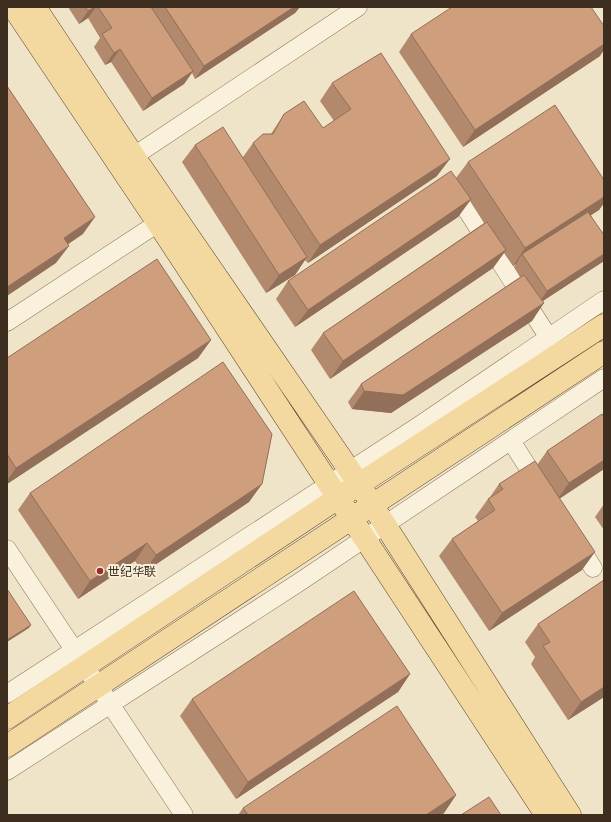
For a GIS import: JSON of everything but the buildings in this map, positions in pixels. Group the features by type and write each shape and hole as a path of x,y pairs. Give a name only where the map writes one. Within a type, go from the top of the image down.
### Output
{"main road":[{"path":"13,7 126,160 354,478 385,524 570,815"},
{"path":"35,7 126,160 158,223 363,539 546,815"},
{"path":"7,718 80,659 333,491 604,325"},
{"path":"7,746 104,695 372,505 604,352"}],"street":[{"path":"126,160 358,7"},
{"path":"448,181 549,338"},
{"path":"7,322 158,223"},
{"path":"354,478 604,300"},
{"path":"7,771 104,695 363,539 604,378"},
{"path":"511,441 550,501"},
{"path":"567,528 593,568"},
{"path":"7,549 184,815"},
{"path":"7,694 80,659"}],"place":[{"name":"世纪华联","path":"100,571"}]}
